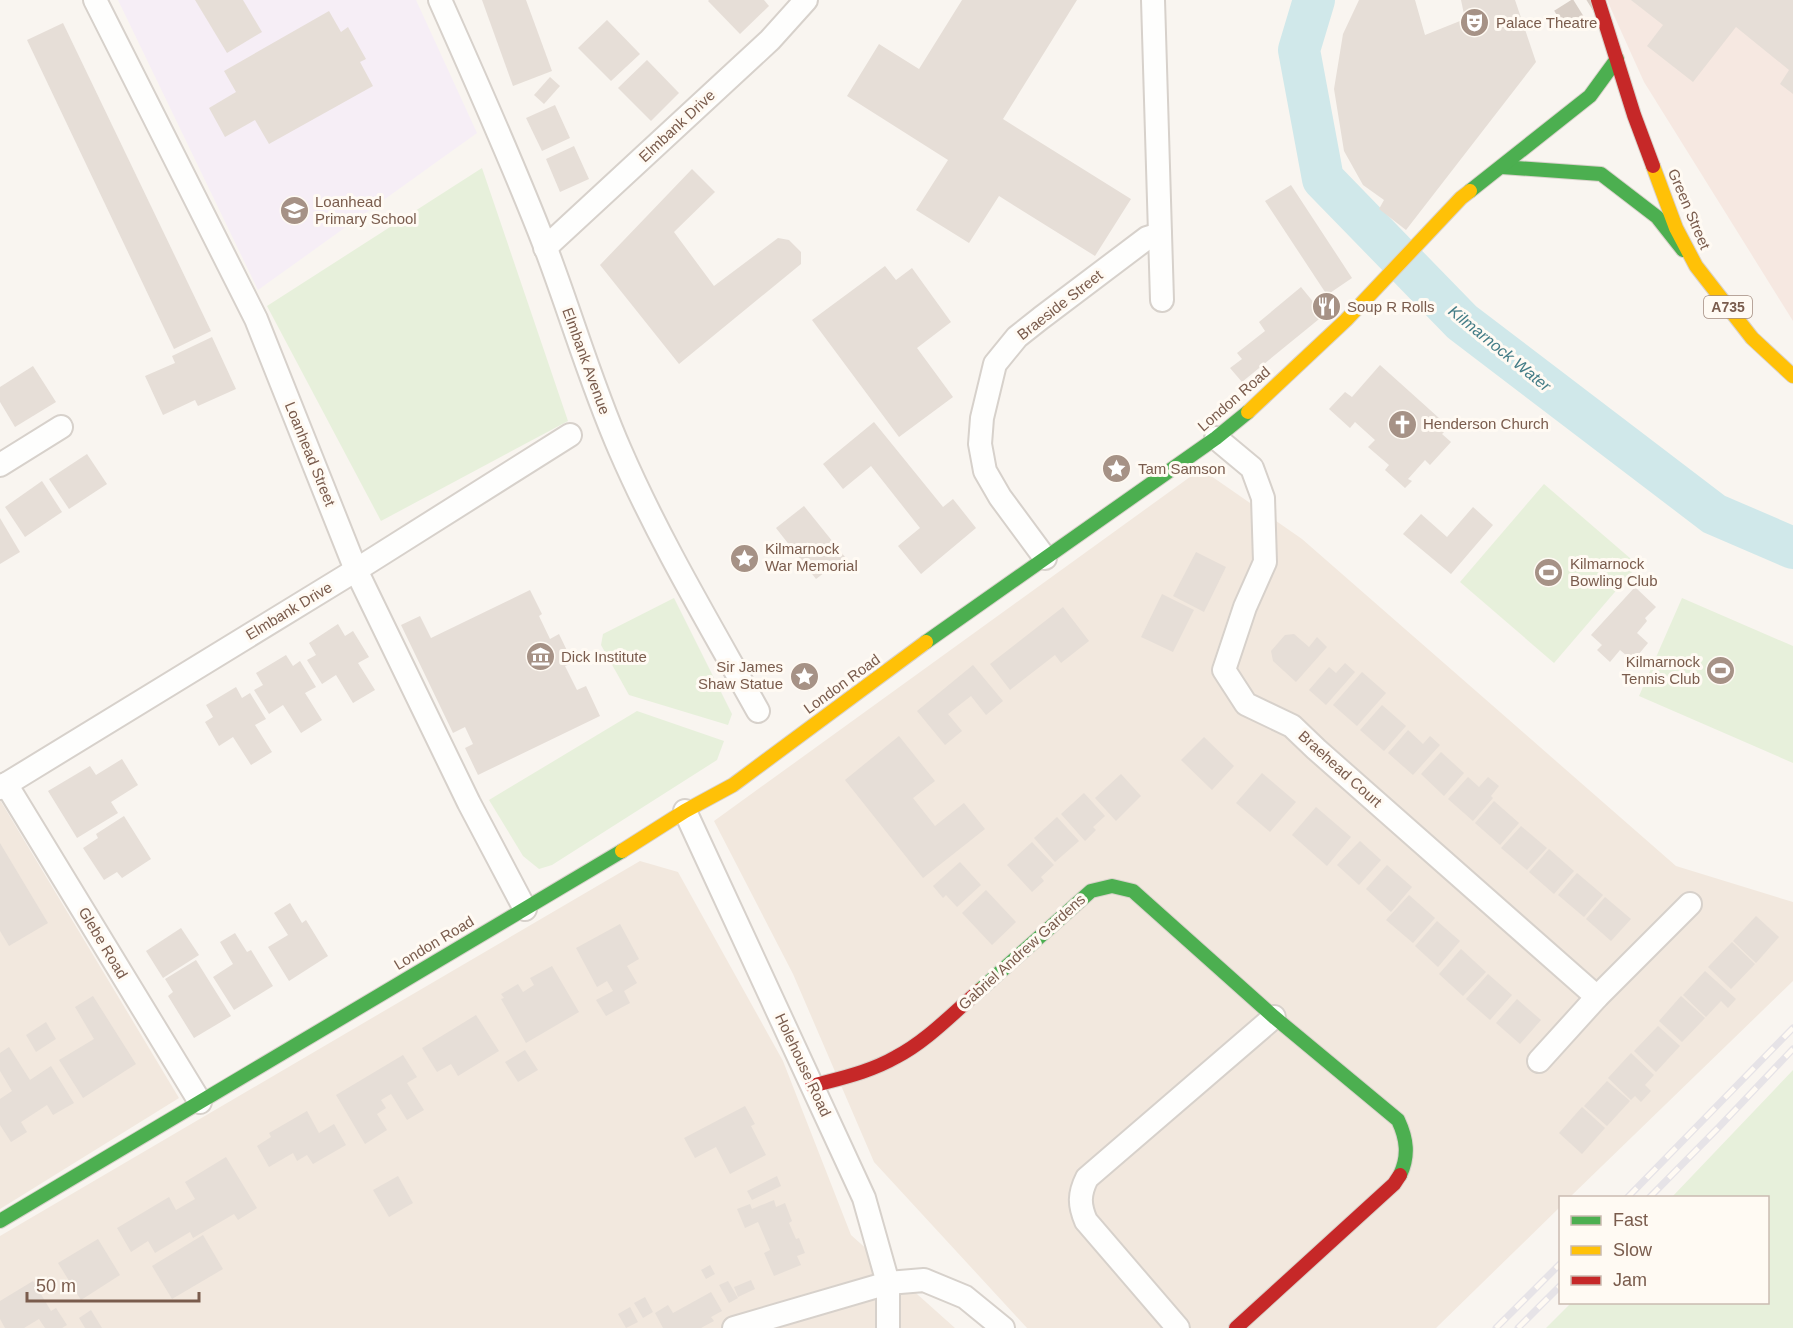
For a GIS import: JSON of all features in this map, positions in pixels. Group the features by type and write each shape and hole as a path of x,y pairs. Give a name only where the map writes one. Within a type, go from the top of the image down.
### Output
{"main road":[{"name":"A735","path":"1598,0 1617,59"},
{"name":"London Road","path":"0,1221 634,844 685,811 733,785 946,628 1216,438 1246,414 1346,320 1461,198 1590,96 1617,59"},
{"name":"Green Street","path":"1617,59 1634,116 1676,228 1696,266 1752,338 1793,376"},
{"path":"1502,167 1601,174 1657,217 1696,266"},
{"name":"Gabriel Andrew Gardens","path":"813,1086 864,1072 897,1057 929,1035 1091,891 1106,885 1119,885 1133,891 1274,1017 1398,1120 1406,1137 1407,1157 1400,1176 1394,1184 1236,1328"}],"street":[{"name":"Loanhead Street","path":"95,0 256,319 356,570 469,803 525,909"},
{"name":"Elmbank Avenue","path":"440,0 505,145 545,248 594,388 620,451 684,580 758,711"},
{"name":"Elmbank Drive","path":"545,248 770,40 806,0"},
{"path":"1153,0 1162,300"},
{"name":"Braeside Street","path":"1045,558 1000,497 985,471 980,444 982,418 995,364 1017,337 1041,318 1147,238 1160,234"},
{"path":"0,465 61,427"},
{"name":"Elmbank Drive","path":"3,786 356,570 570,435"},
{"name":"Braehead Court","path":"1216,438 1251,468 1263,498 1265,562 1245,607 1224,670 1246,704 1292,726 1597,997"},
{"name":"Glebe Road","path":"3,786 200,1102"},
{"name":"Holehouse Road","path":"685,811 864,1198 888,1283 888,1328"},
{"path":"1539,1060 1597,997 1690,904"},
{"path":"1178,1328 1086,1221 1081,1210 1082,1188 1087,1178 1274,1017"},
{"path":"734,1328 888,1283 924,1280 965,1297 1003,1328"}],"shaded area":[{"name":"Loanhead Primary School","path":"118,0 416,0 477,133 258,290"},
{"path":"1607,0 1793,0 1793,321 1644,82"},
{"path":"1201,469 1302,539 1676,866 1793,902 1793,981 1571,1196 1559,1196 1559,1208 1436,1328 1027,1328 874,1162 793,974 714,821"},
{"path":"0,800 179,1098 0,1209"},
{"path":"640,861 678,872 783,1061 851,1235 955,1328 0,1328 0,1236"}],"green space":[{"path":"482,168 568,421 381,521 267,306"},
{"name":"Kilmarnock Bowling Club","path":"1544,484 1638,565 1554,663 1460,582"},
{"path":"674,598 732,714 728,725 629,695 601,645 603,634"},
{"name":"Kilmarnock Tennis Club","path":"1682,598 1793,646 1793,763 1639,696"},
{"path":"637,711 724,741 717,760 552,865 539,869 523,856 489,800"},
{"path":"1793,1070 1793,1328 1546,1328 1570,1304 1769,1304 1769,1196 1673,1196"}],"building":[{"path":"195,0 243,0 262,32 227,53"},
{"path":"482,0 526,0 552,71 513,86"},
{"path":"709,0 764,0 769,6 740,34"},
{"path":"962,0 1077,0 1003,119 1131,199 1095,256 999,196 969,243 916,210 948,160 847,96 879,44 919,69"},
{"path":"1359,0 1415,0 1425,35 1465,19 1461,0 1515,0 1536,62 1406,230 1379,209 1384,200 1363,185 1344,151 1334,89 1343,34"},
{"path":"1631,0 1793,0 1793,94 1780,84 1789,70 1736,27 1693,82 1647,46 1663,25"},
{"path":"329,11 341,32 348,27 366,59 360,62 373,86 269,144 255,120 225,137 209,108 236,92 224,71"},
{"path":"607,20 640,54 611,81 578,48"},
{"path":"63,23 211,331 174,349 27,40"},
{"path":"647,60 679,93 651,121 618,88"},
{"path":"550,77 560,86 544,104 534,95"},
{"path":"555,105 570,138 542,151 526,118"},
{"path":"574,146 589,179 560,192 546,159"},
{"path":"692,169 715,192 674,232 714,286 778,238 789,240 801,252 801,264 679,364 600,265"},
{"path":"1291,185 1352,278 1327,295 1265,201"},
{"path":"885,266 896,280 912,268 951,322 917,348 953,397 899,437 812,320"},
{"path":"1301,287 1324,315 1242,382 1230,368 1242,359 1237,353 1265,331 1259,322"},
{"path":"212,337 236,389 198,406 195,400 163,415 145,376 175,363 172,356"},
{"name":"Henderson Church","path":"1380,365 1449,427 1442,434 1451,442 1430,465 1425,460 1408,479 1412,481 1405,488 1385,470 1389,465 1368,447 1375,440 1355,422 1350,428 1329,409 1345,392 1352,397"},
{"path":"33,366 56,402 15,427 0,402 0,387"},
{"path":"874,422 943,507 953,499 976,528 921,574 898,546 920,528 871,466 843,489 823,464"},
{"path":"87,454 107,484 69,509 49,479"},
{"path":"42,481 62,512 25,537 5,507"},
{"path":"804,506 845,557 816,579 776,528"},
{"path":"1473,507 1493,525 1451,574 1403,534 1421,514 1447,537"},
{"path":"0,518 20,552 0,564"},
{"path":"1196,552 1226,567 1204,612 1173,596"},
{"name":"Kilmarnock Bowling Club","path":"1635,587 1656,607 1645,618 1647,621 1637,633 1648,643 1633,661 1620,650 1610,662 1597,650 1602,645 1591,635"},
{"path":"530,590 542,614 539,616 550,639 559,634 573,663 565,666 577,690 586,686 600,716 478,775 465,748 473,744 465,727 453,733 401,625 420,616 431,638"},
{"path":"1162,594 1194,610 1173,652 1141,637"},
{"path":"1063,607 1089,641 1061,663 1055,655 1010,690 990,664"},
{"path":"338,624 345,636 353,631 369,657 358,663 375,690 353,703 336,675 322,684 307,660 316,655 309,643"},
{"path":"1294,634 1309,647 1317,637 1327,647 1296,682 1273,661 1271,651 1285,635"},
{"path":"286,655 293,666 300,661 316,687 305,693 322,720 301,733 283,705 269,714 254,690 263,685 256,673"},
{"path":"1345,663 1355,672 1326,705 1309,690 1329,667 1336,673"},
{"path":"973,665 1003,701 986,715 971,696 948,714 962,731 945,745 917,711"},
{"path":"1362,672 1386,693 1357,726 1333,705"},
{"path":"236,687 242,698 250,693 266,719 255,725 272,752 251,765 233,737 219,746 205,722 213,717 206,705"},
{"path":"1382,705 1406,726 1384,751 1360,730"},
{"path":"1408,730 1423,744 1430,736 1440,745 1413,775 1388,753"},
{"path":"899,736 935,781 913,798 935,826 964,803 985,829 923,878 845,780"},
{"path":"1204,737 1234,766 1212,790 1181,760"},
{"path":"1441,752 1464,773 1444,796 1421,774"},
{"path":"122,759 138,785 111,802 118,813 77,838 48,791 90,766 96,775"},
{"path":"1262,773 1296,802 1270,832 1236,803"},
{"path":"1121,774 1141,796 1116,821 1095,798"},
{"path":"1468,777 1479,787 1488,777 1499,786 1491,796 1493,798 1473,821 1448,799"},
{"path":"1084,793 1105,816 1093,827 1096,830 1085,841 1061,814"},
{"path":"1494,801 1519,823 1500,845 1475,823"},
{"path":"1316,807 1351,837 1327,866 1292,835"},
{"path":"124,816 151,859 122,878 117,872 104,880 83,848 98,838 96,834"},
{"path":"1057,817 1079,841 1055,862 1034,838"},
{"path":"1521,826 1547,848 1527,870 1501,848"},
{"path":"1360,841 1381,860 1359,885 1337,865"},
{"path":"1032,842 1054,865 1041,877 1044,881 1032,892 1007,865"},
{"path":"0,843 48,923 9,946 0,931"},
{"path":"1549,849 1574,871 1554,894 1529,872"},
{"path":"960,862 981,885 957,907 946,895 943,898 933,886"},
{"path":"1387,865 1412,887 1391,912 1366,889"},
{"path":"1577,873 1603,895 1584,917 1558,895"},
{"path":"986,890 1016,922 992,945 962,913"},
{"path":"1409,895 1435,918 1413,943 1386,920"},
{"path":"1605,897 1631,919 1611,941 1586,919"},
{"path":"290,903 302,923 306,920 328,956 289,981 268,947 288,935 274,913"},
{"path":"1756,916 1779,937 1756,963 1733,941"},
{"path":"1437,921 1460,941 1438,967 1415,946"},
{"path":"620,924 639,959 627,966 637,983 624,991 630,1003 606,1016 596,1000 613,991 607,981 597,987 576,948"},
{"path":"181,928 199,955 163,978 146,951"},
{"path":"235,933 247,952 251,950 273,986 234,1010 213,977 233,964 220,942"},
{"path":"1732,942 1755,964 1731,989 1708,967"},
{"path":"1461,949 1486,972 1463,996 1439,974"},
{"path":"196,960 231,1016 194,1038 168,996 173,992 165,979"},
{"path":"552,966 579,1012 526,1043 501,999 504,998 501,994 518,984 523,992 534,985 530,978"},
{"path":"1705,971 1736,999 1728,1008 1721,1001 1706,1017 1683,995"},
{"path":"1488,974 1512,995 1490,1020 1466,999"},
{"path":"93,996 136,1064 83,1098 59,1060 94,1039 75,1007"},
{"path":"1681,996 1705,1018 1682,1042 1659,1021"},
{"path":"1517,999 1541,1020 1520,1044 1496,1023"},
{"path":"476,1015 499,1051 458,1076 451,1064 437,1072 422,1048"},
{"path":"46,1022 56,1039 36,1052 26,1035"},
{"path":"1658,1026 1680,1046 1656,1072 1634,1051"},
{"path":"9,1047 30,1080 51,1066 74,1103 53,1115 47,1105 21,1122 27,1132 11,1142 0,1125 0,1099 12,1091 0,1071 0,1053"},
{"path":"525,1050 538,1070 518,1082 505,1062"},
{"path":"1631,1053 1654,1075 1645,1085 1651,1091 1641,1102 1635,1096 1631,1100 1608,1078"},
{"path":"403,1055 417,1077 407,1083 424,1110 407,1120 391,1094 381,1100 386,1108 377,1114 387,1130 365,1144 336,1095"},
{"path":"1607,1081 1630,1101 1607,1126 1584,1106"},
{"path":"745,1106 755,1124 751,1126 766,1155 730,1174 716,1147 695,1158 684,1138"},
{"path":"1582,1107 1605,1128 1582,1154 1559,1133"},
{"path":"307,1111 319,1133 334,1124 346,1145 313,1164 307,1155 297,1161 293,1153 269,1167 257,1146 271,1137 269,1133"},
{"path":"226,1157 257,1208 238,1220 234,1214 193,1238 190,1232 155,1253 148,1241 131,1252 117,1228 169,1197 176,1210 195,1199 185,1182"},
{"path":"398,1176 413,1203 389,1217 373,1190"},
{"path":"777,1176 781,1186 752,1200 747,1191"},
{"path":"774,1200 776,1207 785,1203 792,1221 789,1223 805,1253 797,1256 801,1265 774,1276 764,1253 770,1250 758,1222 745,1228 737,1209 750,1204 752,1209"},
{"path":"203,1235 223,1269 172,1299 152,1266"},
{"path":"98,1239 120,1275 81,1300 58,1263"},
{"path":"710,1265 715,1274 706,1279 701,1270"},
{"path":"751,1280 755,1289 738,1297 734,1287"},
{"path":"33,1281 51,1311 56,1308 67,1325 62,1328 45,1328 39,1319 24,1328 5,1328 0,1319 0,1301"},
{"path":"728,1281 738,1298 729,1303 719,1285"},
{"path":"711,1292 722,1311 711,1317 714,1321 701,1328 663,1328 655,1313 668,1305 673,1313"},
{"path":"645,1297 653,1312 643,1318 634,1303"},
{"path":"630,1307 638,1322 626,1328 618,1314"},
{"path":"91,1310 102,1328 85,1328 79,1318"}],"waterway":[{"name":"Kilmarnock Water","path":"1314,0 1299,50 1323,179 1462,322 1714,514 1793,548"}],"tunnel":[{"path":"1560,20 1592,0"}],"railway":[{"path":"1629,1196 1793,1028"},
{"path":"1651,1196 1793,1049"},
{"path":"1496,1328 1559,1265"},
{"path":"1518,1328 1559,1287"}],"traffic: fast":[{"path":"1470,191 1590,96 1617,59"},
{"path":"1502,167 1601,174 1657,217 1683,250"},
{"path":"926,642 1216,438 1248,412"},
{"path":"0,1221 622,851"},
{"path":"980,990 1091,891 1112,886 1133,891 1274,1017 1398,1120 1406,1147 1405,1161 1400,1175"}],"traffic: slow":[{"path":"1653,166 1676,228 1696,266 1752,338 1793,376"},
{"path":"1248,412 1346,320 1470,191"},
{"path":"622,851 685,811 733,785 926,642"}],"traffic: jam":[{"path":"1598,0 1634,115 1653,166"},
{"path":"812,1086 866,1071 896,1057 929,1035 980,990"},
{"path":"1236,1328 1394,1184 1400,1175"}],"place":[{"name":"Palace Theatre","path":"1475,23"},
{"name":"Loanhead Primary School","path":"294,211"},
{"name":"Soup R Rolls","path":"1326,307"},
{"name":"Henderson Church","path":"1402,424"},
{"name":"Tam Samson","path":"1117,469"},
{"name":"Kilmarnock War Memorial","path":"744,558"},
{"name":"Kilmarnock Bowling Club","path":"1549,573"},
{"name":"Dick Institute","path":"540,657"},
{"name":"Kilmarnock Tennis Club","path":"1721,671"},
{"name":"Sir James Shaw Statue","path":"804,676"}]}
